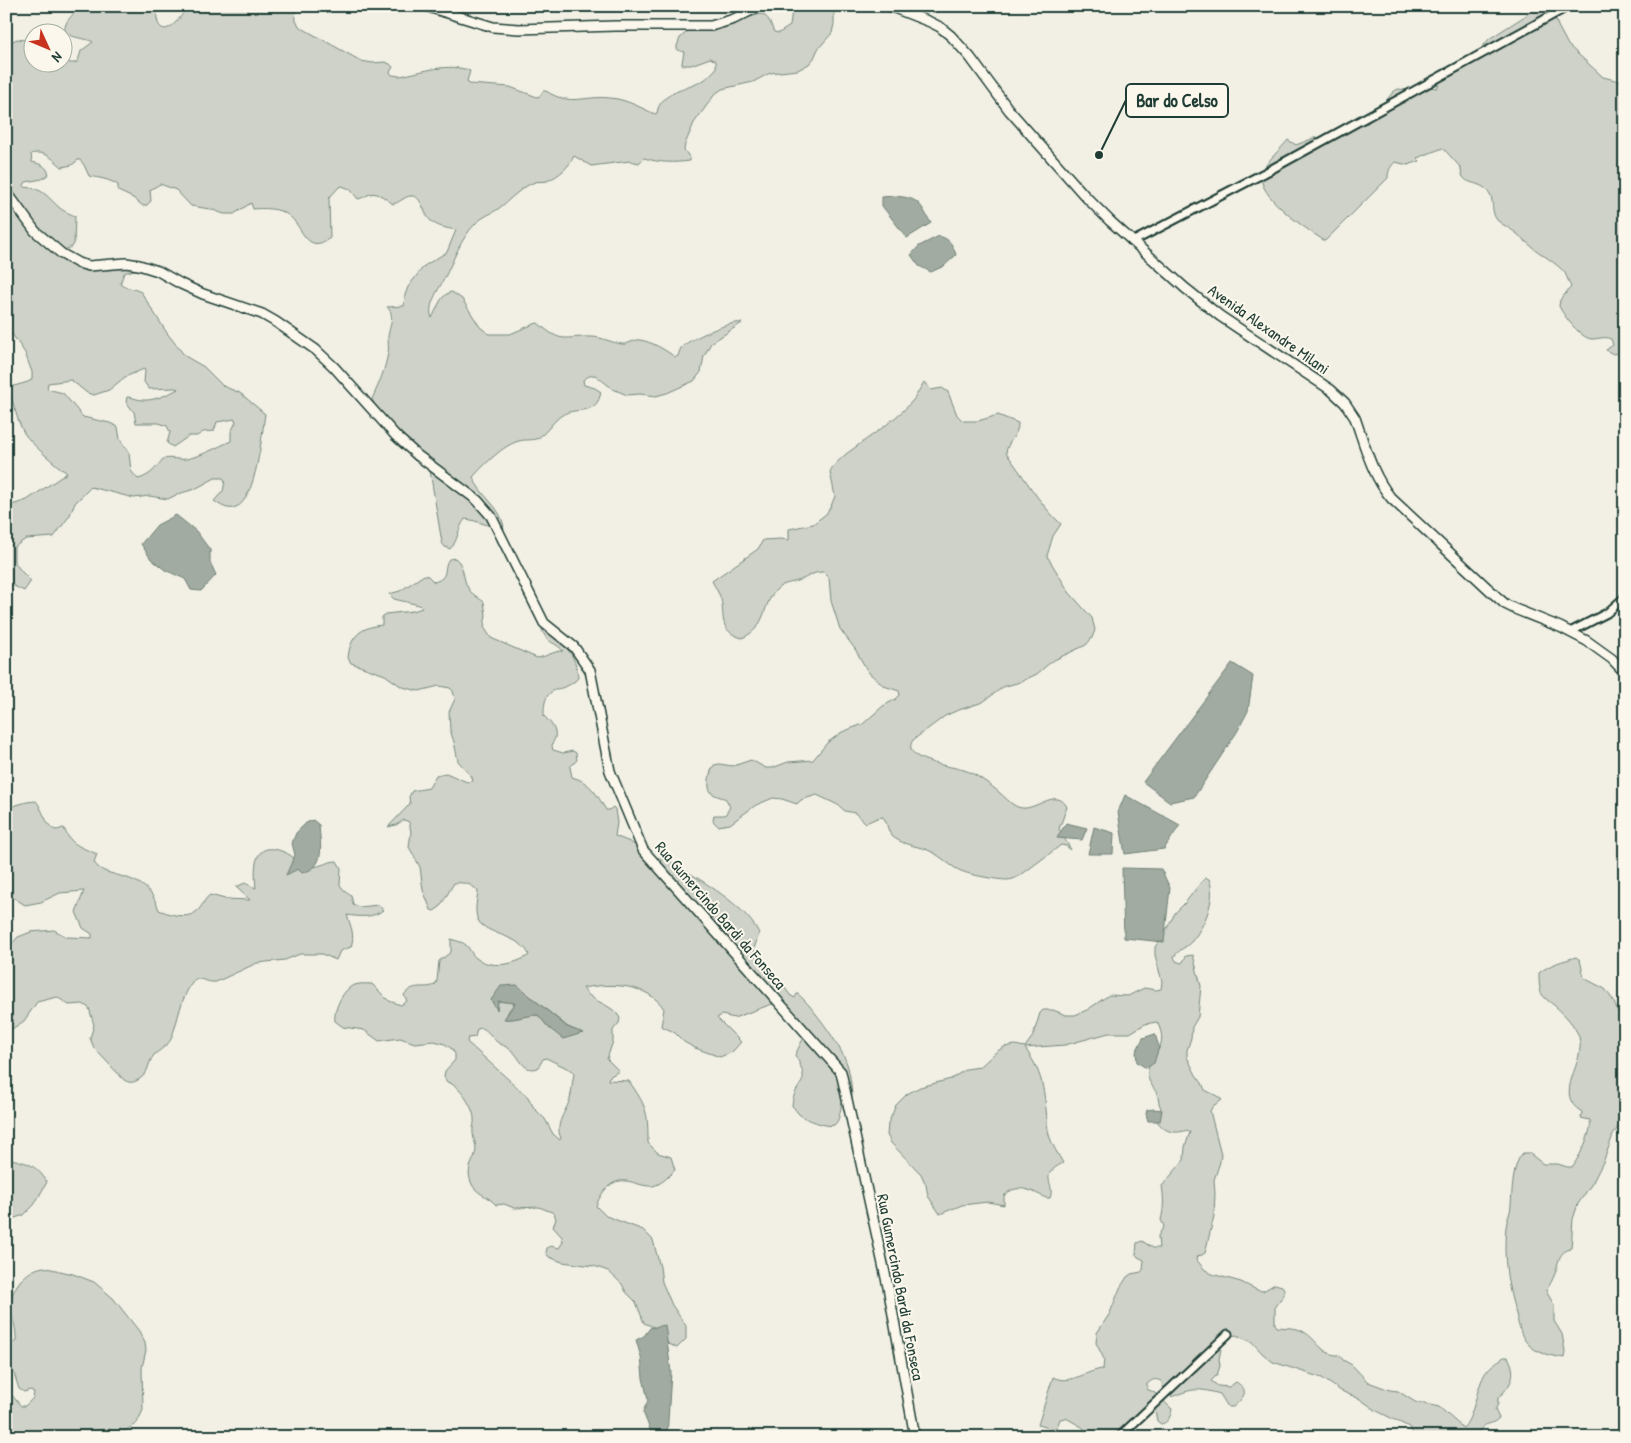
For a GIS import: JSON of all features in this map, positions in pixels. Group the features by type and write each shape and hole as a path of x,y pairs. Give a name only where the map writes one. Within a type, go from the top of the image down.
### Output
{"street":[{"path":"425,6 493,27 520,30 615,26 711,26 734,19 760,6"},
{"name":"Avenida Alexandre Milani","path":"889,6 940,27 956,41 1009,110 1034,139 1085,196 1132,242 1220,316 1339,397 1355,418 1378,481 1385,491 1495,595 1515,609 1570,632 1597,647 1625,673"},
{"path":"1132,242 1270,170 1569,6"},
{"name":"Rua Gumercindo Bardi da Fonseca","path":"6,191 36,231 62,254 78,263 89,266 126,263 158,271 203,294 262,314 289,330 316,350 334,367 396,436 417,455 477,500 491,516 544,623 574,647 590,670 610,770 643,850 841,1072 888,1287 915,1437"},
{"path":"1570,632 1607,612 1625,596"},
{"path":"1119,1437 1228,1334"}],"shaded area":[{"path":"76,6 156,6 158,23 161,28 166,29 175,23 188,6 295,6 296,21 300,27 361,61 390,64 393,67 390,72 392,75 400,76 426,70 453,67 462,68 470,71 467,81 469,84 510,87 537,97 543,91 546,91 555,96 570,99 601,97 616,99 655,114 663,100 704,80 716,69 716,61 710,58 691,65 682,65 684,52 677,50 677,46 680,38 689,30 728,23 761,14 768,19 774,32 779,33 790,26 792,9 795,6 836,6 832,33 818,49 809,64 798,70 770,73 753,82 722,89 715,94 694,123 685,144 684,150 690,161 667,162 644,158 639,163 630,161 591,166 574,156 559,174 547,181 535,182 525,187 498,209 478,221 470,229 434,298 431,308 432,318 442,298 452,292 462,299 480,327 489,334 510,334 538,323 558,337 596,337 622,344 640,340 654,344 675,357 678,356 682,347 712,330 730,324 742,323 711,343 704,356 701,372 694,381 667,393 656,396 627,395 613,389 595,375 584,379 584,385 601,392 599,400 594,406 564,414 538,438 513,443 494,456 473,477 480,490 499,513 504,527 494,527 465,519 450,549 442,543 429,465 422,458 418,462 415,461 396,442 380,417 372,399 382,377 388,353 388,337 392,317 387,307 404,306 408,287 424,266 447,252 456,230 442,227 433,222 415,196 409,196 393,204 382,196 373,193 358,199 350,189 342,186 329,198 330,238 322,243 315,243 305,237 288,215 280,211 253,209 251,203 234,214 224,214 210,209 191,206 176,190 160,184 150,190 151,201 143,206 133,198 118,191 118,185 115,183 89,176 80,160 72,165 62,167 45,154 31,154 32,162 40,164 49,174 42,179 26,182 24,187 41,191 61,209 75,216 74,244 72,247 64,250 77,262 117,263 153,273 134,270 124,273 120,284 141,292 167,333 185,356 204,367 223,386 240,393 265,414 257,465 249,492 243,502 236,507 227,508 214,501 223,491 225,481 223,478 215,478 195,489 168,499 149,496 134,498 91,487 75,503 70,515 54,537 26,539 14,547 14,561 31,581 24,591 6,582 6,507 27,500 67,473 27,438 7,388 28,382 32,379 32,372 25,353 6,325 6,222 9,219 9,214 6,211 6,44 17,39 22,40 22,72 72,72 72,63 78,61 81,51 93,42 72,36 72,22 67,22","holes":["144,369 144,382 149,389 178,389 166,395 147,400 127,397 126,402 134,412 136,423 159,423 167,426 170,432 167,443 173,447 189,436 197,436 203,432 214,431 217,422 235,419 236,422 231,432 231,441 192,458 163,459 149,474 138,479 131,471 129,453 120,439 118,427 110,423 83,417 63,393 47,389 48,383 71,380 87,393 94,395 109,390 125,377"]},
{"path":"1535,6 1551,6 1558,26 1568,45 1603,77 1619,81 1623,78 1625,68 1625,352 1613,354 1606,350 1613,345 1611,339 1588,338 1573,326 1559,306 1560,300 1571,287 1565,273 1497,220 1488,191 1484,187 1464,178 1461,168 1443,148 1417,158 1420,161 1408,165 1395,162 1388,173 1388,178 1325,241 1296,221 1274,202 1266,192 1262,182 1262,173 1267,164 1288,140 1296,145 1314,138 1330,137 1348,123 1368,123 1393,92 1398,89 1419,91 1430,87 1437,88 1445,73 1465,68 1489,39 1528,14"},
{"path":"882,197 909,198 917,202 931,223 907,238 882,206"},
{"path":"939,236 950,243 956,255 944,266 931,272 919,266 911,255 919,246"},
{"path":"924,382 931,390 942,388 948,392 957,415 963,421 978,421 998,415 1018,423 1017,431 1008,445 1006,453 1039,499 1061,524 1053,536 1047,556 1069,592 1092,618 1095,630 1092,638 1086,645 1052,661 1037,674 1003,687 983,702 945,716 913,740 911,747 913,753 920,758 973,774 993,787 1016,806 1028,808 1052,799 1063,801 1067,807 1059,829 1071,850 1061,845 1021,875 1011,880 991,878 961,871 932,852 903,843 893,837 883,817 866,823 855,813 845,811 838,805 817,795 801,800 797,804 773,798 756,805 730,824 718,826 713,821 714,815 725,815 730,807 726,799 711,792 709,778 714,765 733,766 751,760 766,768 772,768 788,762 813,760 827,743 842,732 863,724 883,706 900,695 899,691 884,686 868,672 855,649 840,629 831,601 829,578 824,572 815,573 777,589 768,602 756,628 742,638 734,635 726,627 721,599 712,581 758,549 763,540 789,540 789,529 813,524 826,514 835,496 830,472 833,466 903,411 914,399"},
{"path":"176,515 196,531 210,550 210,562 216,575 201,591 191,590 185,579 165,570 151,559 141,544 157,525"},
{"path":"455,558 458,561 469,590 484,602 486,615 484,627 491,638 537,658 563,651 544,635 543,627 567,648 575,661 578,678 572,683 550,693 547,697 544,716 551,723 555,732 552,745 553,750 563,753 573,751 576,753 577,760 570,767 572,777 579,779 589,786 606,810 613,807 615,809 617,823 615,836 630,842 655,857 668,860 677,865 711,887 744,913 759,933 754,949 756,957 769,966 790,995 795,998 798,994 811,1008 833,1037 847,1064 852,1103 842,1103 839,1118 834,1125 811,1121 799,1114 792,1106 793,1097 803,1079 803,1073 795,1055 806,1033 780,1007 772,1004 734,1018 722,1015 717,1018 741,1042 732,1052 720,1057 695,1048 684,1042 674,1032 661,1026 664,1009 657,1000 648,994 628,987 594,986 583,988 591,997 612,1009 620,1018 619,1023 613,1030 613,1041 607,1059 619,1071 609,1077 608,1080 629,1081 640,1097 645,1110 648,1124 648,1143 658,1153 671,1157 675,1170 662,1182 653,1186 626,1181 615,1182 603,1192 596,1206 606,1216 643,1230 653,1240 662,1282 672,1305 686,1326 686,1339 677,1348 667,1343 658,1329 644,1323 636,1302 626,1292 622,1284 608,1271 594,1266 562,1262 549,1257 546,1253 547,1248 551,1246 559,1248 563,1242 562,1237 553,1227 556,1219 554,1213 539,1207 514,1208 504,1204 496,1205 473,1186 469,1172 476,1149 473,1113 464,1096 456,1087 447,1082 444,1077 445,1071 455,1060 455,1054 452,1049 445,1044 434,1041 415,1043 400,1038 379,1041 364,1030 343,1027 335,1021 336,1011 343,994 355,985 372,984 389,1001 401,1005 407,1001 404,995 408,991 415,987 435,985 439,961 451,952 451,939 465,944 476,958 489,964 510,963 529,955 517,942 480,924 476,912 478,891 470,885 454,883 440,907 434,911 431,910 423,890 420,867 409,847 411,832 409,822 404,820 388,827 410,804 409,797 412,791 429,788 436,775 446,773 467,782 473,781 472,777 458,761 450,730 449,712 455,699 453,691 450,688 439,686 419,691 402,687 385,675 351,663 348,658 354,638 368,628 382,625 382,617 385,614 413,611 422,608 419,605 394,599 389,594 400,591 424,575 434,582 439,580 444,575 449,559","holes":["516,985 568,1027 582,1033 549,1028 538,1015 505,1019 515,1003 498,1001 497,1009 491,1000","482,1028 497,1042 511,1050 522,1064 528,1068 538,1068 543,1059 546,1058 573,1071 570,1099 561,1118 559,1128 560,1140 553,1134 545,1119 534,1108 528,1097 467,1042 468,1038 475,1037 477,1029"]},
{"path":"1232,663 1253,676 1248,711 1237,732 1194,797 1170,802 1143,782"},
{"path":"1125,795 1180,825 1164,849 1125,854 1118,812"},
{"path":"36,801 53,829 64,828 66,834 73,842 97,854 94,862 99,868 135,881 145,887 153,896 159,910 169,914 186,916 196,912 210,895 225,899 250,900 236,887 245,883 256,888 256,864 261,852 266,849 287,853 307,867 337,861 341,868 340,885 351,895 353,904 359,907 379,905 383,910 371,916 347,915 353,939 351,947 340,951 336,960 322,954 300,954 285,960 257,963 216,982 195,979 186,993 170,1041 154,1055 147,1071 142,1077 134,1082 128,1082 94,1048 90,1038 94,1025 89,1008 83,1004 69,1005 57,997 37,1002 24,1021 6,1033 6,950 18,937 31,932 54,930 67,937 92,938 92,934 83,928 76,912 84,891 60,893 41,902 25,905 6,893 6,806"},
{"path":"313,820 319,825 321,847 319,860 310,870 302,873 298,869 286,875 295,855 292,843 296,833 306,823"},
{"path":"1066,823 1087,828 1082,840 1057,838"},
{"path":"1094,827 1114,833 1113,854 1088,854"},
{"path":"1122,868 1161,869 1170,888 1164,942 1124,938"},
{"path":"1206,878 1209,879 1211,895 1205,920 1192,941 1174,957 1176,961 1181,963 1186,956 1193,955 1201,986 1198,1017 1192,1027 1187,1057 1205,1090 1222,1100 1213,1106 1210,1111 1221,1154 1214,1180 1214,1216 1205,1253 1197,1256 1196,1259 1204,1269 1212,1274 1241,1282 1257,1290 1263,1291 1275,1284 1282,1286 1284,1295 1275,1306 1275,1324 1277,1327 1301,1330 1328,1353 1339,1355 1343,1360 1352,1365 1368,1382 1398,1391 1415,1402 1439,1407 1463,1428 1470,1417 1486,1372 1499,1360 1508,1357 1513,1374 1510,1384 1498,1398 1495,1410 1499,1418 1484,1426 1476,1437 1415,1437 1409,1427 1377,1411 1360,1399 1341,1391 1322,1378 1273,1362 1252,1342 1236,1335 1229,1337 1222,1344 1219,1359 1220,1366 1217,1375 1211,1381 1218,1386 1229,1387 1236,1382 1241,1385 1244,1395 1233,1407 1228,1407 1220,1394 1204,1390 1192,1390 1168,1396 1161,1381 1155,1380 1147,1384 1147,1389 1155,1393 1172,1409 1169,1419 1161,1424 1157,1421 1154,1406 1116,1437 1092,1437 1082,1427 1066,1418 1060,1419 1057,1427 1053,1429 1038,1425 1053,1377 1066,1380 1103,1369 1104,1359 1096,1343 1097,1333 1110,1313 1120,1288 1127,1277 1143,1270 1144,1260 1136,1254 1137,1243 1142,1241 1153,1248 1159,1248 1158,1236 1164,1226 1161,1220 1163,1211 1162,1186 1184,1160 1185,1147 1190,1132 1188,1130 1171,1132 1157,1121 1161,1108 1157,1094 1149,1081 1148,1069 1162,1039 1157,1022 1145,1024 1130,1033 1109,1033 1065,1045 1025,1048 1040,1077 1049,1135 1063,1163 1055,1168 1049,1176 1050,1198 1025,1189 1014,1189 1004,1196 1004,1205 988,1202 962,1205 940,1214 928,1196 921,1174 891,1143 887,1135 888,1124 896,1105 907,1094 920,1087 951,1079 966,1069 980,1067 1004,1047 1015,1045 1025,1047 1033,1036 1040,1013 1043,1010 1053,1010 1066,1015 1075,1015 1087,1010 1109,995 1128,996 1144,988 1161,989 1162,982 1155,955 1155,947 1175,913"},
{"path":"1576,957 1580,960 1584,978 1605,989 1613,1000 1624,1026 1625,1116 1613,1135 1604,1160 1593,1182 1578,1204 1573,1219 1571,1249 1563,1253 1559,1259 1554,1276 1546,1291 1554,1305 1554,1321 1562,1334 1565,1351 1564,1358 1537,1351 1523,1337 1508,1282 1505,1238 1511,1208 1514,1177 1517,1163 1523,1153 1529,1153 1543,1164 1558,1164 1572,1167 1582,1151 1589,1131 1590,1120 1581,1118 1582,1112 1573,1105 1570,1096 1570,1087 1580,1047 1579,1037 1569,1020 1542,995 1539,983 1539,973 1543,970"},
{"path":"517,985 567,1027 583,1033 563,1039 549,1028 538,1015 504,1019 515,1003 498,1001 497,1010 491,1000 501,986"},
{"path":"1155,1034 1159,1047 1154,1063 1146,1068 1137,1062 1136,1052 1143,1038"},
{"path":"1147,1110 1162,1110 1160,1121 1148,1121"},
{"path":"6,1158 30,1165 39,1171 47,1182 34,1205 24,1215 6,1221"},
{"path":"43,1267 73,1274 94,1282 113,1298 139,1331 145,1343 146,1350 142,1368 143,1410 137,1423 122,1433 104,1430 89,1432 78,1437 6,1437 6,1391 21,1406 25,1406 33,1398 34,1392 30,1390 24,1392 19,1389 13,1370 6,1360 6,1343 12,1344 16,1341 10,1305 11,1298 20,1281 31,1272"},
{"path":"665,1325 671,1372 667,1437 653,1437 643,1412 648,1400 641,1357 636,1340 644,1336 650,1328"}],"place":[{"name":"Bar do Celso","path":"1099,155"}]}
